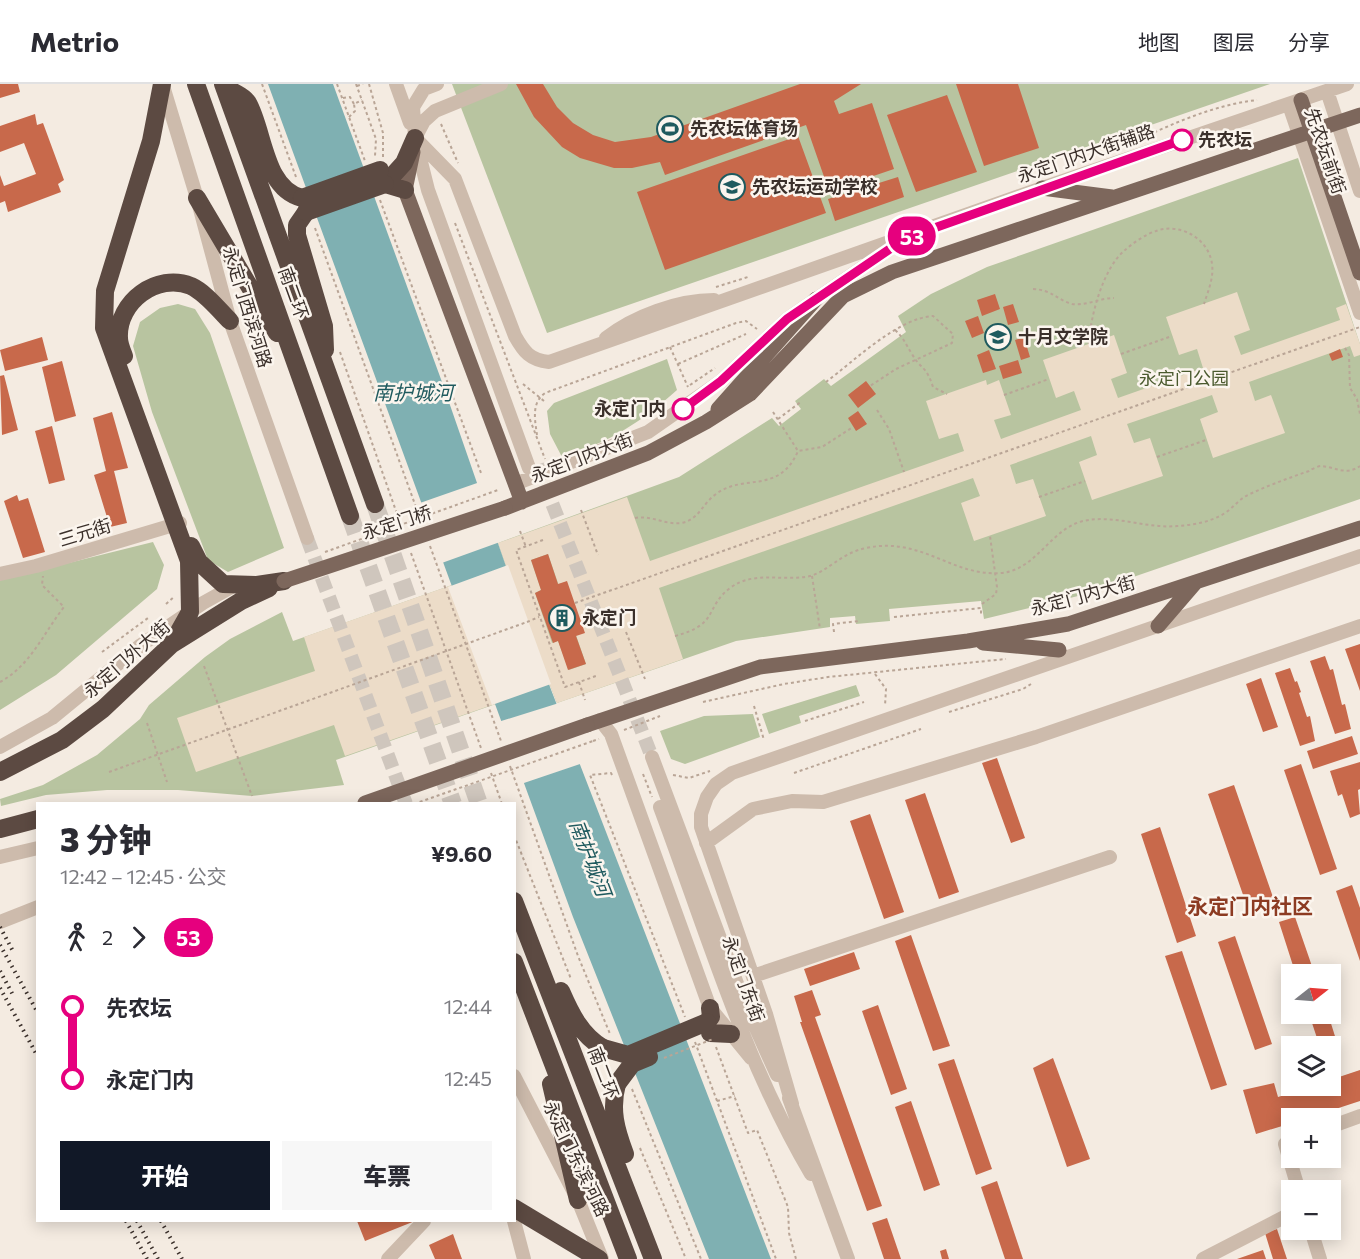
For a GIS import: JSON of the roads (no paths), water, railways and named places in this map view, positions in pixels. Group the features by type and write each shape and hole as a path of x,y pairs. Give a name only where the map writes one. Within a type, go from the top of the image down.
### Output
{"highway":[{"path":"162,84 152,141 105,291 104,328 178,524 199,562 223,584 284,581"},
{"name":"南二环","path":"196,84 350,516"},
{"name":"南二环","path":"224,86 375,504"},
{"path":"224,86 247,101 277,180 287,192 304,203"},
{"path":"304,203 377,178 404,163 415,138"},
{"path":"377,178 405,190"},
{"path":"197,198 298,369"},
{"path":"304,203 297,225 297,236 324,326 324,364"},
{"path":"172,644 190,612 189,561 118,339 125,310 139,294 157,286 175,283 191,286 230,321"},
{"name":"永定门外大街","path":"0,772 62,740 103,709 172,644 241,601 284,581"},
{"path":"0,829 36,820"},
{"name":"南二环","path":"516,906 650,1251"},
{"path":"529,942 554,977 580,1029 592,1042 608,1045 628,1055 714,1027"},
{"path":"516,967 628,1259"},
{"path":"536,1018 578,1200"},
{"path":"650,1251 636,1180 613,1119 614,1096 624,1084 632,1064 714,1027"},
{"path":"516,1209 601,1259"}],"main road":[{"name":"先农坛前街","path":"1300,100 1360,273"},
{"name":"永定门内大街","path":"522,502 648,453 706,422 750,394 843,296 892,273 1360,115"},
{"name":"先农坛前街","path":"1311,132 1360,242"},
{"path":"415,138 405,190 522,502"},
{"path":"1042,188 1118,198"},
{"path":"706,422 816,299"},
{"name":"永定门桥","path":"284,581 522,502"},
{"name":"永定门内大街","path":"593,723 760,667 968,641 1068,624 1360,528"},
{"path":"1158,626 1195,583"},
{"path":"968,641 1059,650"},
{"path":"368,802 593,723"}],"street":[{"name":"永定门西滨河路","path":"162,84 197,198 230,321 307,538"},
{"path":"396,84 415,138 428,190 537,465"},
{"path":"437,84 424,89 413,107 415,138 455,179 514,336 527,355 539,361 549,362 906,238"},
{"path":"415,138 424,121 435,111 501,84"},
{"name":"永定门内大街辅路","path":"906,238 1042,188 1347,84"},
{"name":"先农坛前街","path":"1327,91 1360,192"},
{"name":"先农坛前街","path":"1300,100 1311,132 1360,313"},
{"path":"515,484 648,432 721,381 787,319 906,238"},
{"name":"三元街","path":"0,574 44,564 178,524"},
{"path":"792,1104 753,976 706,843 701,821 703,805 713,787 726,776 1110,640 1158,626 1360,556"},
{"name":"永定门外大街","path":"0,747 52,717 141,645 237,584"},
{"path":"706,843 753,809 792,801 823,802 1036,737 1360,626"},
{"path":"1059,650 1110,640"},
{"path":"593,723 611,734 714,1027 755,1062"},
{"name":"永定门东街","path":"828,1202 782,1124 755,1062 647,758 742,998 792,1104 828,1202 848,1259"},
{"path":"0,858 36,849"},
{"path":"753,976 1110,857"},
{"path":"0,922 36,908"},
{"name":"永定门东滨河路","path":"516,1080 578,1200 601,1259"},
{"path":"1341,1123 1360,1116"},
{"path":"1203,1259 1281,1219"},
{"path":"388,1259 423,1222"},
{"path":"514,1222 524,1259"},
{"path":"1314,1240 1320,1259"}],"water":[{"name":"南护城河","path":"268,84 333,84 442,382 528,630 771,1259 709,1259 573,917"}],"tunnel":[{"path":"537,465 652,757"},
{"path":"375,504 478,802"},
{"path":"350,516 452,802"},
{"path":"307,538 405,802"}],"railway":[{"path":"0,927 14,953"},
{"path":"0,945 36,1009"},
{"path":"0,971 13,995"},
{"path":"0,988 36,1053"},
{"path":"127,1222 147,1259"},
{"path":"138,1222 158,1259"},
{"path":"162,1222 182,1259"}],"place":[{"name":"先农坛体育场","path":"670,129"},
{"name":"先农坛","path":"1182,140"},
{"name":"先农坛运动学校","path":"732,187"},
{"name":"十月文学院","path":"998,337"},
{"name":"永定门内","path":"683,409"},
{"name":"永定门","path":"562,618"}],"district":[{"name":"永定门内社区","path":"1250,907"}],"park label":[{"name":"永定门公园","path":"1184,379"}]}
